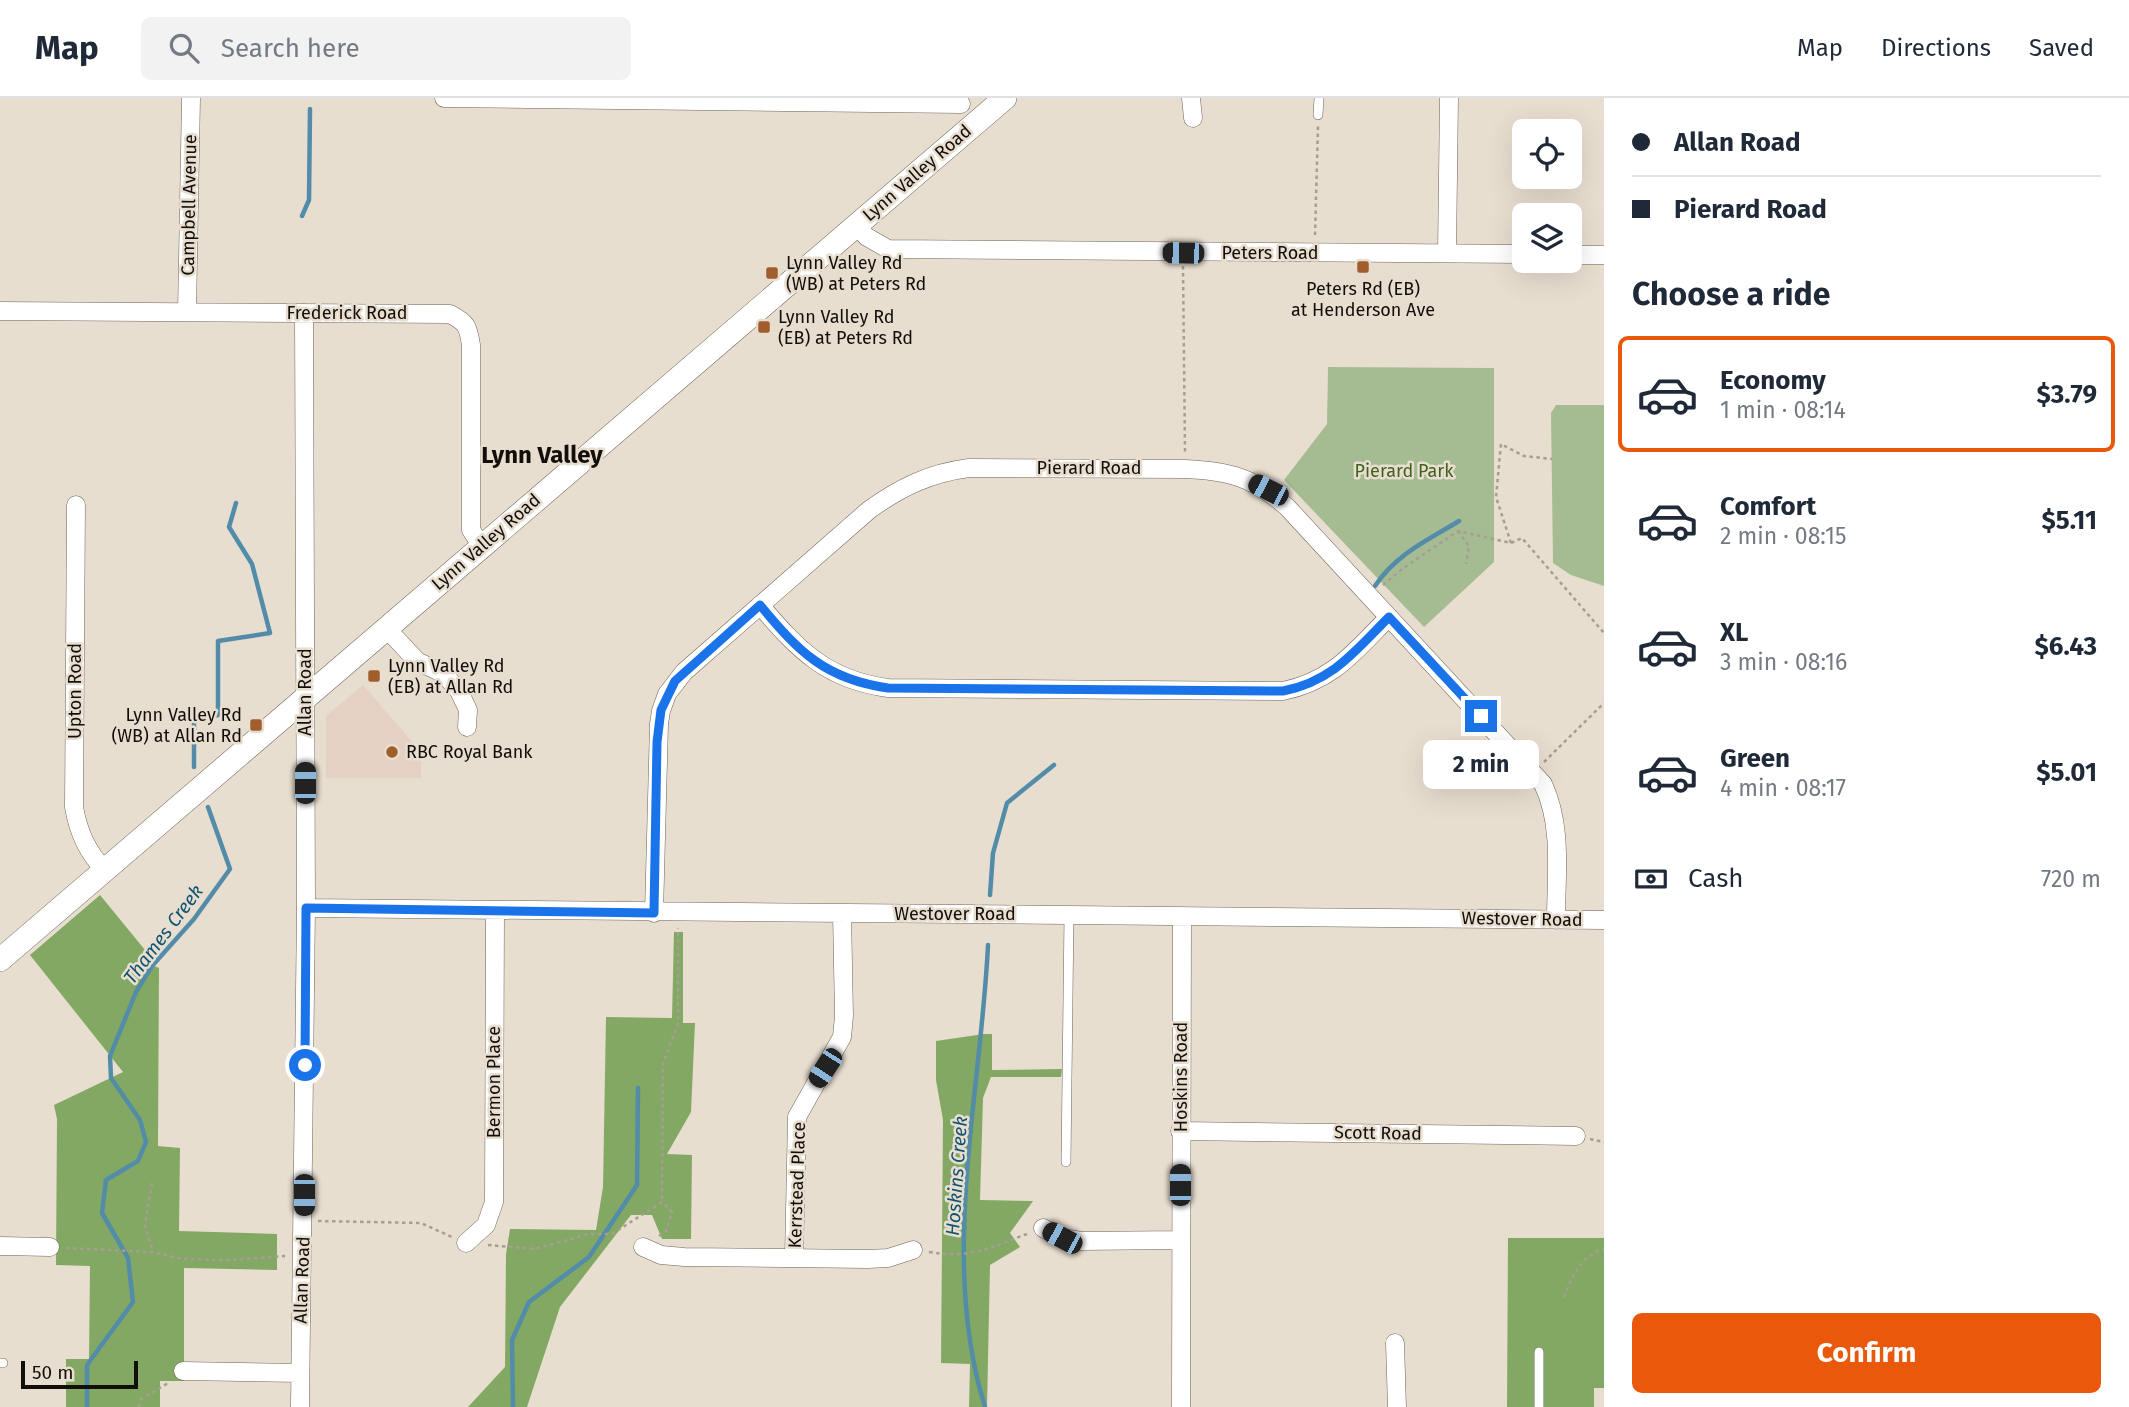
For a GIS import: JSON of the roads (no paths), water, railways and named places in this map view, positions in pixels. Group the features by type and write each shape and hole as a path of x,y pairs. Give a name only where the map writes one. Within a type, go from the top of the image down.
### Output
{"street":[{"name":"Campbell Avenue","path":"187,312 191,98"},
{"path":"444,98 961,101 978,121"},
{"name":"Lynn Valley Road","path":"0,960 1005,98"},
{"path":"1191,98 1193,118"},
{"path":"1447,253 1449,98"},
{"name":"Peters Road","path":"856,226 867,237 888,248 1183,253 1512,254"},
{"path":"1582,255 1604,255"},
{"name":"Frederick Road","path":"0,311 450,314 465,322 471,345 471,530 481,545"},
{"name":"Allan Road","path":"300,1407 306,908 304,313"},
{"name":"Pierard Road","path":"654,913 657,742 661,710 675,681 869,510 893,493 943,471 969,468 1185,469 1213,470 1242,476 1268,490 1287,507 1544,784 1555,813 1556,920"},
{"name":"Upton Road","path":"76,505 74,807 77,826 85,844 104,869"},
{"path":"760,605 804,653 819,665 849,680 888,688 1283,691 1306,686 1326,675 1343,663 1389,617"},
{"path":"386,628 417,661 444,674 459,691 468,709 467,727"},
{"name":"Westover Road","path":"306,908 1604,920"},
{"name":"Bermon Place","path":"466,1243 486,1224 494,1202 495,910"},
{"name":"Kerrstead Place","path":"794,1258 797,1117 842,1037 842,914"},
{"name":"Hoskins Road","path":"1181,1407 1182,916"},
{"name":"Scott Road","path":"1180,1131 1576,1136"},
{"path":"1043,1228 1062,1238 1081,1241 1180,1240"},
{"path":"0,1246 50,1247"},
{"name":"Kerrstead Place","path":"643,1247 661,1255 684,1257 868,1259 888,1258 913,1250"},
{"path":"1395,1343 1396,1407"},
{"path":"183,1371 300,1373"}],"lane":[{"path":"1318,115 1319,98"},
{"path":"1066,1162 1069,915"},
{"path":"1539,1352 1539,1407"}],"waterway":[{"name":"Thames Creek","path":"302,216 309,200 310,109"},
{"name":"Thames Creek","path":"194,767 194,720 218,715 218,641 270,633 252,564 229,527 236,503"},
{"path":"1375,586 1403,556 1459,521"},
{"name":"Hoskins Creek","path":"990,895 993,853 1007,803 1054,765"},
{"name":"Thames Creek","path":"87,1407 87,1365 133,1302 128,1258 102,1213 106,1180 138,1161 146,1142 140,1120 111,1078 110,1056 136,992 152,966 194,919 230,869 208,807"},
{"name":"Hoskins Creek","path":"985,1407 972,1351 965,1294 964,1236 988,945"},
{"path":"513,1407 512,1340 529,1302 589,1257 637,1185 638,1088"}],"place":[{"name":"Peters Rd (EB) at Henderson Ave","path":"1363,267"},
{"name":"Lynn Valley Rd (WB) at Peters Rd","path":"772,273"},
{"name":"Lynn Valley Rd (EB) at Peters Rd","path":"764,327"},
{"name":"Lynn Valley Rd (EB) at Allan Rd","path":"374,676"},
{"name":"Lynn Valley Rd (WB) at Allan Rd","path":"256,725"},
{"name":"RBC Royal Bank","path":"392,752"}],"district":[{"name":"Lynn Valley","path":"542,455"}],"park label":[{"name":"Pierard Park","path":"1404,471"}]}
